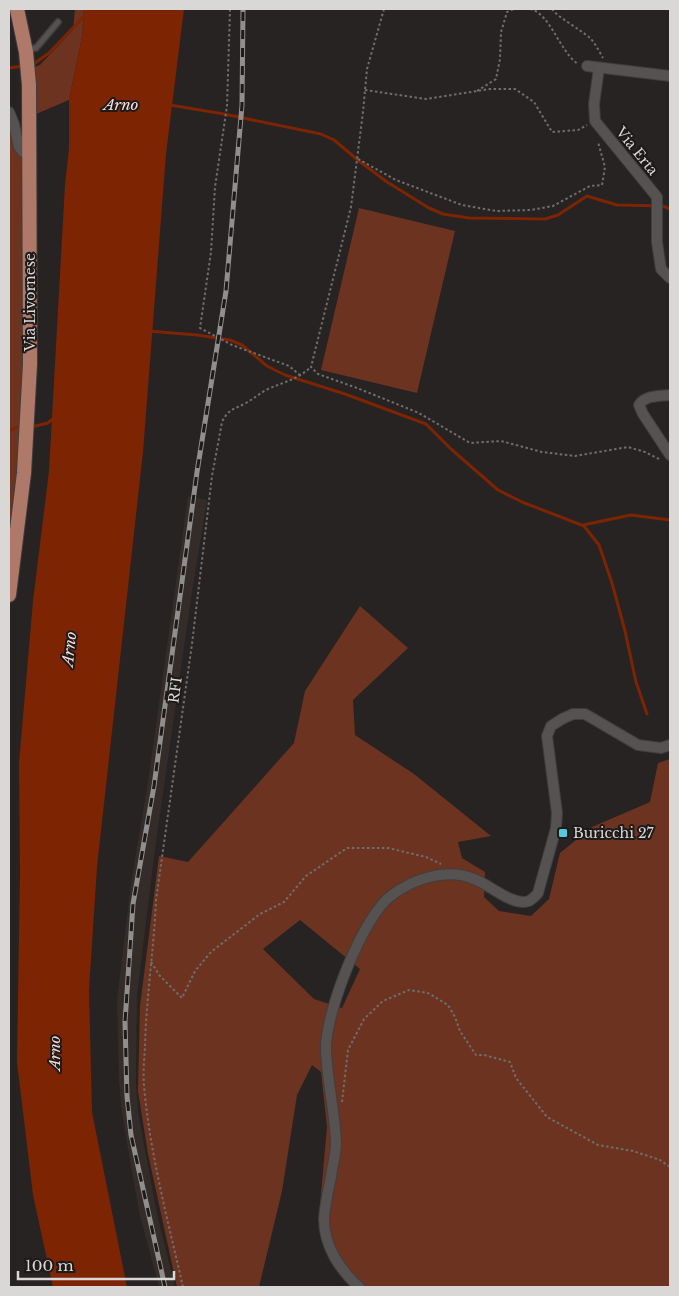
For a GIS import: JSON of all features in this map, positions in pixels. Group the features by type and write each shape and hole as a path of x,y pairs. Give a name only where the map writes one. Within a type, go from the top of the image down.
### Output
{"main road":[{"name":"Via Livornese","path":"9,595 24,473 30,364 30,153 26,60 17,9"}],"street":[{"path":"587,66 670,76"},
{"path":"595,121 594,104 599,68"},
{"path":"9,112 14,124 19,147 23,152 30,153"},
{"name":"Via Erta","path":"595,121 657,197 657,242 661,269 670,278"},
{"path":"666,457 639,404 642,400 654,396 670,395"},
{"path":"359,1287 345,1274 333,1256 324,1219 336,1146 335,1118 326,1047 333,1007 362,934 390,896 418,880 433,876 453,875 473,878 507,898 520,902 530,901 538,893 556,828 557,813 547,736 551,726 562,718 573,714 585,714 638,745 661,748 670,745"}],"lane":[{"path":"26,60 58,22"}],"path":[{"path":"230,9 227,106 215,187 211,252 200,328 232,344 289,366 301,376 311,367 351,207 367,69 384,9"},
{"path":"474,92 496,79 500,59 501,32 507,12 514,9"},
{"path":"530,9 535,10 549,24 558,41 577,63 587,66"},
{"path":"552,9 554,13 571,23 591,39 610,69"},
{"path":"357,158 396,180 462,205 496,211 531,210 553,206 590,186 602,185 605,167 599,152 595,121 578,130 552,132 534,102 515,89 490,89 426,99 366,90"},
{"path":"311,367 318,374 418,413 470,443 501,441 542,452 575,456 628,447 666,457"},
{"name":"RFI","path":"183,1287 160,1186 144,1084 146,1012 156,900 192,644 212,476 222,422 230,409 246,403 265,391 301,376"},
{"path":"151,962 160,976 182,998 195,971 211,952 260,914 284,902 306,876 347,848 388,848 426,857 442,864"},
{"path":"335,1118 343,1100 348,1050 364,1019 383,1001 409,990 428,993 448,1005 460,1031 476,1055 484,1055 510,1062 516,1078 548,1117 598,1145 633,1151 660,1160 670,1167"}],"shaded area":[{"path":"75,9 84,9 82,37 69,100 29,117 27,70 40,65 73,30"},
{"path":"9,107 17,117 22,140 27,286 19,460 9,539"},
{"path":"359,208 455,231 417,393 321,370"},
{"path":"188,496 207,500 155,849 137,995 136,1083 138,1112 157,1214 175,1287 159,1287 139,1212 122,1114 119,1080 117,1000 131,883 148,782"},
{"path":"360,606 408,648 353,700 355,735 414,774 491,836 458,842 462,858 485,872 484,897 499,911 531,916 549,899 560,853 592,827 650,802 658,763 670,759 670,1287 351,1287 329,1259 319,1216 327,1127 321,1072 312,1065 297,1095 282,1191 259,1287 177,1287 148,1154 138,1091 140,1006 159,856 188,862 294,743 305,691","holes":["300,920 360,969 342,1008 314,999 263,949"]}],"water":[{"name":"Arno","path":"84,9 184,9 166,154 143,452 97,867 89,990 92,1112 127,1287 53,1287 33,1195 17,1062 20,874 19,763 33,601 49,471 65,185 69,149 69,100 82,37"}],"waterway":[{"path":"32,65 49,53 91,9"},
{"path":"9,68 23,66"},
{"path":"170,105 321,134 334,140 387,182 429,208 443,214 469,218 545,219 558,215 587,196 617,205 663,206 670,209"},
{"path":"148,331 230,340 242,345 267,366 285,375 345,394 426,424 451,449 498,490 522,502 584,526 599,545 612,583 636,682 647,714"},
{"path":"31,427 48,423 55,417"},
{"path":"9,431 22,427"},
{"path":"583,525 631,515 670,520"}],"railway":[{"path":"165,1287 131,1135 127,1096 125,1022 133,904 154,786 197,472 226,291 242,105 243,9"}],"place":[{"name":"Buricchi 27","path":"563,833"}]}
